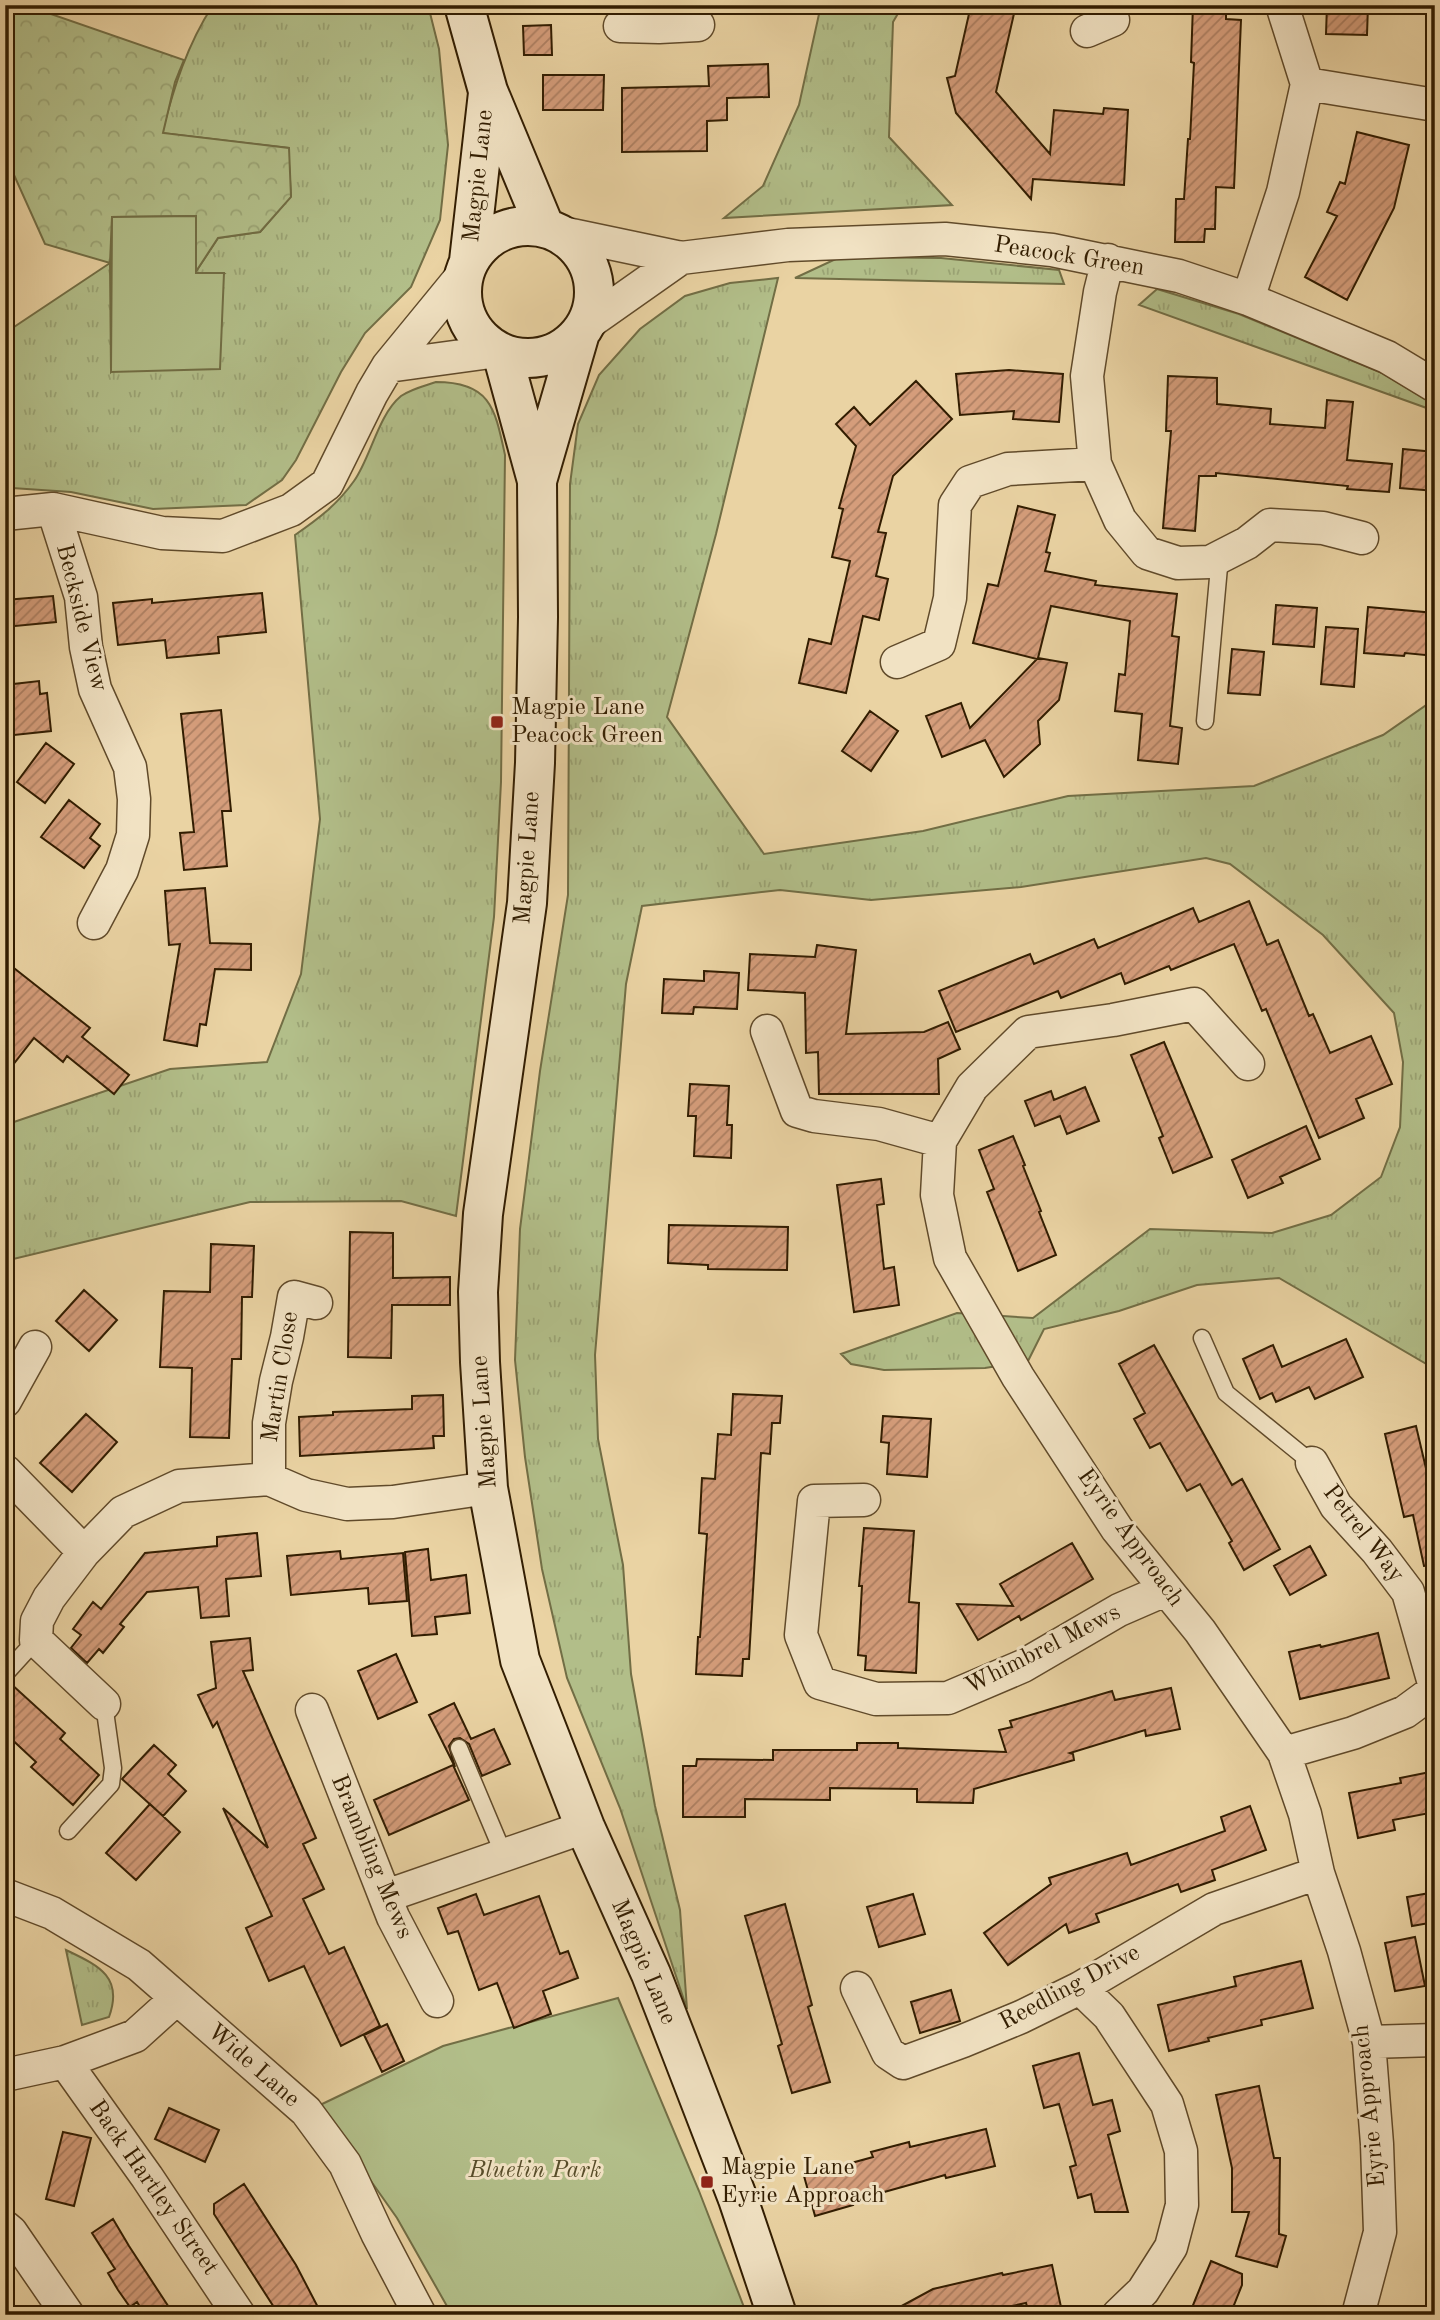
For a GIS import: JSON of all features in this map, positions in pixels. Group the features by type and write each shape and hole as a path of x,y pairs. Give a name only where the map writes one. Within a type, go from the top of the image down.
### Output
{"street":[{"name":"Magpie Lane","path":"464,5 488,91 551,230"},
{"path":"1087,31 1113,20 1106,5"},
{"path":"1248,299 1283,192 1307,84 1282,5"},
{"path":"620,26 659,16 698,25"},
{"path":"1307,84 1434,104"},
{"name":"Magpie Lane","path":"467,266 488,91"},
{"path":"5,514 53,509 162,533 223,536 291,510 327,484 388,366 483,243 502,231 523,226 551,230 576,246 592,274 594,296 590,314 582,330 564,348 544,356 523,358 500,352 477,334 468,320 462,301 467,266"},
{"name":"Peacock Green","path":"551,230 681,258 788,245 945,239 1052,250 1179,276 1248,299 1388,357 1435,386"},
{"name":"Peacock Green","path":"582,330 681,258"},
{"path":"1108,260 1100,292 1087,376 1095,464 1120,520 1147,554 1178,564 1210,562 1247,542 1270,525 1323,528 1362,538"},
{"name":"Magpie Lane","path":"582,330 537,481 535,762 527,903 483,1214 478,1292 488,1488 520,1660 585,1827 655,1987 738,2199 777,2315"},
{"name":"Magpie Lane","path":"500,352 537,481"},
{"path":"388,366 500,352"},
{"path":"897,662 939,645 950,598 955,505 970,482 1008,470 1095,464"},
{"name":"Beckside View","path":"53,509 81,597 86,648 95,689 130,767 134,799 133,835 122,870 94,923"},
{"name":"Eyrie Approach","path":"1248,1063 1194,1004 1114,1020 1028,1032 972,1087 940,1141 937,1195 950,1258 1018,1377 1117,1529 1200,1631 1284,1753 1305,1814 1318,1872 1344,1951 1368,2042 1377,2144 1380,2232 1358,2315"},
{"path":"766,1031 794,1119 814,1116 879,1125 940,1141"},
{"name":"Martin Close","path":"269,1479 269,1423 294,1297 316,1303"},
{"path":"5,1401 35,1348"},
{"name":"Petrel Way","path":"1284,1753 1353,1733 1405,1712 1435,1689 1408,1592 1377,1551 1336,1506 1312,1464"},
{"path":"5,1471 84,1552"},
{"path":"104,1704 36,1640 37,1621 49,1598 84,1552 123,1512 179,1486 269,1479 306,1495 347,1504 393,1502 488,1488"},
{"name":"Whimbrel Mews","path":"864,1500 814,1501 802,1635 820,1683 876,1699 948,1698 1023,1666 1119,1610 1166,1590"},
{"name":"Brambling Mews","path":"312,1710 393,1917 437,2001"},
{"path":"386,1896 585,1827"},
{"name":"Reedling Drive","path":"856,1988 888,2053 903,2063 1021,2017 1080,1987 1214,1909 1318,1872"},
{"name":"Wide Lane","path":"5,1895 52,1913 139,1965 306,2112 345,2164 420,2315"},
{"path":"1080,1987 1109,2016 1167,2104 1181,2151 1182,2204 1171,2246 1143,2291 1118,2315"},
{"path":"5,2075 65,2062 135,2036 176,1999"},
{"path":"1368,2042 1435,2040"},
{"name":"Back Hartley Street","path":"65,2062 147,2177 239,2315"},
{"path":"5,2227 68,2315"}],"lane":[{"path":"1205,720 1220,556"},
{"path":"1202,1338 1226,1394 1312,1464"},
{"path":"5,1674 36,1640"},
{"path":"68,1831 111,1784 113,1768 104,1704"},
{"path":"459,1748 504,1855"}],"green space":[{"path":"5,5 25,5 184,60 175,82 163,133 289,148 291,197 260,232 218,238 195,273 195,216 112,217 110,263 45,244 5,155"},
{"path":"213,5 428,5 439,49 448,145 440,220 411,287 365,333 341,372 296,460 282,480 246,505 153,509 71,492 5,489 5,333 110,263 111,372 224,274 195,273 218,238 260,232 291,196 288,148 162,133 182,67"},
{"path":"821,5 903,5 893,22 889,137 952,205 724,218 763,186 799,105"},
{"path":"196,216 196,273 224,273 220,369 111,372 112,217"},
{"path":"840,257 941,258 1059,270 1064,284 795,278"},
{"path":"778,278 716,534 667,717 764,854 923,831 1068,796 1254,786 1383,735 1435,699 1435,1369 1279,1278 1197,1285 1119,1311 1044,1329 1028,1361 985,1368 884,1370 851,1364 841,1354 957,1313 1033,1318 1150,1229 1272,1233 1331,1215 1381,1177 1400,1127 1403,1062 1394,1013 1323,935 1230,864 1206,858 1021,887 871,900 780,890 642,906 626,984 595,1355 598,1439 623,1565 631,1674 655,1806 680,1910 687,2009 620,1808 567,1678 542,1569 525,1457 515,1360 520,1229 540,1071 568,895 570,484 578,424 599,375 640,329 685,296 730,283"},
{"path":"1157,289 1239,314 1382,373 1435,405 1435,411 1139,305"},
{"path":"436,382 469,387 487,401 498,424 505,455 501,782 494,917 456,1216 401,1201 250,1202 5,1261 5,1125 170,1069 267,1062 301,974 320,819 295,535 327,511 354,481 393,404 409,391"},
{"path":"66,1950 88,1961 105,1974 113,1991 109,2017 82,2025"},
{"name":"Bluetin Park","path":"618,1998 699,2191 747,2315 452,2315 397,2218 318,2106 443,2046"}],"building":[{"path":"971,5 1016,5 996,92 1050,154 1054,110 1103,114 1104,108 1128,110 1124,185 1033,179 1031,199 956,113 947,78 955,76"},
{"path":"1193,5 1226,5 1226,19 1241,20 1234,188 1216,187 1215,229 1205,229 1204,242 1175,242 1176,199 1184,199 1190,139 1194,63 1191,62"},
{"path":"1327,5 1368,5 1367,35 1326,34"},
{"path":"551,25 552,55 524,55 523,26"},
{"path":"768,64 769,97 727,98 727,120 707,121 707,151 622,152 622,88 709,86 708,66"},
{"path":"543,75 604,75 603,110 543,110"},
{"path":"1357,132 1409,145 1394,208 1347,300 1305,277 1337,216 1327,212 1340,182 1345,184"},
{"path":"1009,370 1063,374 1059,422 1013,419 1014,411 960,415 956,374"},
{"path":"1168,376 1217,378 1217,404 1271,409 1270,424 1325,428 1327,400 1353,402 1347,460 1392,464 1389,492 1216,473 1216,476 1199,476 1195,531 1163,528 1171,431 1166,431"},
{"path":"916,381 952,419 893,476 878,532 886,533 876,576 888,579 879,620 863,616 846,693 799,683 809,639 831,644 850,561 832,557 843,509 839,508 856,446 836,424 854,407 870,425"},
{"path":"1403,449 1435,452 1435,491 1400,488"},
{"path":"1018,506 1055,515 1046,552 1050,553 1045,571 1096,581 1095,585 1177,594 1172,636 1179,637 1170,726 1182,728 1178,764 1138,760 1142,714 1115,711 1119,674 1125,675 1130,621 1051,606 1038,658 1067,663 1059,700 1038,721 1040,744 1004,777 985,740 942,757 926,716 961,703 970,728 1037,659 973,643 988,584 998,586"},
{"path":"262,593 266,632 218,637 219,653 167,658 165,640 118,645 113,603 152,599 152,603"},
{"path":"53,596 56,622 5,627 5,600"},
{"path":"1276,605 1317,608 1314,647 1273,644"},
{"path":"1368,607 1435,613 1435,656 1364,653"},
{"path":"1326,627 1358,629 1354,687 1321,684"},
{"path":"1232,649 1264,652 1260,695 1228,693"},
{"path":"39,681 40,694 47,693 51,731 5,736 5,685"},
{"path":"221,710 231,811 222,811 227,866 184,870 180,833 194,832 181,714"},
{"path":"870,711 898,731 871,771 842,751"},
{"path":"46,743 74,764 45,803 17,782"},
{"path":"69,800 100,824 90,838 100,846 84,868 41,837"},
{"path":"205,888 210,943 251,944 251,970 215,969 206,1025 200,1024 197,1046 164,1040 180,944 169,945 165,891"},
{"path":"1249,901 1267,945 1278,940 1309,1016 1313,1014 1330,1053 1371,1036 1392,1084 1356,1099 1364,1118 1319,1138 1266,1009 1262,1011 1234,944 1171,970 1169,966 1125,984 1121,973 1061,998 1058,991 956,1032 939,991 1030,954 1034,964 1094,939 1098,948 1193,908 1199,922"},
{"path":"817,945 856,950 846,1034 924,1032 948,1022 960,1049 938,1059 939,1094 819,1094 818,1052 806,1053 805,993 748,990 750,954 815,957"},
{"path":"5,961 90,1028 82,1037 129,1075 114,1094 67,1056 63,1062 34,1038 5,1075"},
{"path":"704,971 739,973 737,1009 694,1007 693,1014 662,1013 664,979 704,981"},
{"path":"1164,1042 1212,1157 1173,1173 1159,1138 1163,1136 1131,1055"},
{"path":"690,1084 729,1086 727,1125 732,1125 731,1158 694,1156 696,1116 688,1116"},
{"path":"1085,1087 1099,1121 1067,1134 1060,1116 1035,1126 1025,1101 1051,1091 1054,1100"},
{"path":"1306,1126 1320,1159 1280,1177 1283,1183 1248,1198 1232,1160"},
{"path":"1013,1136 1056,1255 1018,1271 987,1192 994,1189 979,1150"},
{"path":"881,1179 884,1204 877,1205 884,1269 894,1267 899,1305 854,1312 837,1185"},
{"path":"669,1225 788,1227 787,1270 708,1269 708,1265 668,1263"},
{"path":"350,1232 393,1233 393,1278 450,1277 450,1305 392,1305 391,1358 348,1357"},
{"path":"211,1244 254,1246 252,1297 242,1297 241,1359 232,1359 229,1438 190,1437 192,1368 160,1367 164,1291 210,1292"},
{"path":"84,1290 117,1320 89,1351 56,1321"},
{"path":"1346,1339 1363,1377 1315,1399 1309,1387 1276,1402 1272,1393 1260,1399 1243,1359 1273,1345 1282,1367"},
{"path":"1154,1345 1232,1485 1242,1479 1280,1549 1244,1570 1229,1543 1232,1541 1200,1484 1187,1491 1160,1443 1150,1448 1134,1419 1145,1413 1119,1364"},
{"path":"733,1394 782,1396 780,1423 772,1423 770,1454 761,1453 749,1659 743,1659 742,1676 696,1674 707,1534 699,1533 702,1478 715,1479 718,1434 731,1435"},
{"path":"443,1395 444,1436 433,1436 434,1448 300,1456 299,1417 333,1415 333,1412 412,1409 412,1396"},
{"path":"86,1414 117,1442 72,1492 40,1463"},
{"path":"883,1416 931,1419 927,1477 887,1474 889,1443 881,1442"},
{"path":"1416,1426 1428,1477 1435,1476 1435,1565 1424,1566 1413,1515 1404,1517 1385,1434"},
{"path":"864,1528 914,1531 909,1602 919,1603 916,1673 865,1670 866,1656 858,1655 862,1586 859,1586"},
{"path":"257,1533 261,1576 226,1579 229,1616 201,1618 198,1587 147,1592 120,1624 124,1627 103,1653 99,1649 87,1663 71,1648 81,1635 73,1629 93,1602 101,1609 145,1553 217,1546 217,1537"},
{"path":"1072,1543 1093,1579 1021,1620 1019,1616 978,1640 957,1604 1013,1606 1000,1584"},
{"path":"1310,1546 1326,1575 1290,1595 1274,1566"},
{"path":"428,1549 431,1580 466,1575 470,1613 435,1617 437,1634 412,1636 405,1552"},
{"path":"340,1551 341,1559 403,1553 407,1601 369,1604 368,1588 291,1595 287,1556"},
{"path":"1378,1633 1389,1678 1300,1699 1289,1652"},
{"path":"250,1638 253,1670 243,1671 316,1838 303,1844 324,1889 303,1899 329,1954 344,1947 380,2026 341,2046 304,1966 269,1981 246,1928 272,1916 223,1808 268,1848 217,1722 213,1727 198,1695 216,1688 211,1642"},
{"path":"396,1654 417,1702 378,1719 358,1671"},
{"path":"10,1683 65,1733 60,1739 99,1775 73,1805 31,1767 36,1762 5,1733 5,1684"},
{"path":"1171,1688 1180,1729 1146,1736 1145,1730 1070,1753 1073,1754 1074,1760 974,1789 973,1803 917,1802 917,1789 830,1788 830,1800 745,1799 745,1817 683,1817 683,1766 696,1766 697,1759 773,1760 773,1750 857,1750 857,1743 898,1743 898,1748 1006,1752 999,1730 1012,1727 1010,1721 1112,1691 1115,1700"},
{"path":"454,1703 471,1739 494,1729 510,1764 482,1776 469,1744 460,1738 454,1739 449,1746 455,1767 429,1715"},
{"path":"154,1745 176,1765 168,1774 186,1791 163,1816 122,1779"},
{"path":"453,1765 469,1800 389,1835 374,1800"},
{"path":"1435,1771 1435,1812 1393,1820 1395,1830 1358,1838 1349,1793 1401,1783 1400,1778"},
{"path":"150,1804 180,1832 136,1880 106,1853"},
{"path":"1250,1806 1266,1850 1212,1870 1215,1880 1181,1892 1178,1884 1096,1914 1099,1922 1069,1933 1066,1924 1008,1965 984,1933 1051,1884 1049,1878 1127,1853 1131,1865 1225,1831 1221,1817"},
{"path":"1435,1892 1435,1922 1412,1926 1407,1897"},
{"path":"476,1894 484,1915 539,1896 560,1954 568,1951 578,1978 543,1991 551,2014 514,2028 497,1983 479,1990 458,1931 448,1934 438,1908"},
{"path":"913,1894 925,1934 879,1947 867,1907"},
{"path":"785,1904 812,2005 808,2007 830,2082 792,2093 778,2046 782,2044 745,1916"},
{"path":"1415,1937 1425,1986 1395,1991 1385,1943"},
{"path":"1301,1961 1313,2008 1261,2020 1262,2025 1169,2051 1158,2005 1236,1986 1234,1977"},
{"path":"951,1990 960,2021 920,2033 911,2002"},
{"path":"387,2024 404,2061 382,2072 364,2035"},
{"path":"1079,2053 1093,2105 1112,2100 1120,2131 1108,2135 1128,2212 1095,2212 1091,2194 1078,2198 1070,2167 1076,2165 1059,2104 1044,2108 1033,2066"},
{"path":"1259,2086 1274,2158 1280,2158 1279,2234 1286,2236 1277,2267 1236,2256 1249,2212 1232,2212 1232,2168 1216,2095"},
{"path":"169,2108 219,2130 205,2162 155,2139"},
{"path":"986,2129 995,2166 946,2178 945,2175 852,2201 853,2205 815,2216 804,2176 873,2157 871,2152 909,2142 910,2147"},
{"path":"63,2132 91,2138 74,2206 46,2199"},
{"path":"244,2184 296,2265 322,2315 279,2315 214,2214 214,2204"},
{"path":"113,2219 174,2315 145,2315 137,2302 130,2307 118,2290 108,2273 115,2269 92,2233"},
{"path":"1211,2261 1242,2274 1242,2285 1230,2315 1189,2315"},
{"path":"1052,2265 1061,2307 1029,2314 1026,2303 970,2315 885,2315 933,2289"}],"place":[{"name":"Magpie Lane Peacock Green","path":"497,722"},
{"name":"Magpie Lane Eyrie Approach","path":"707,2182"}]}
